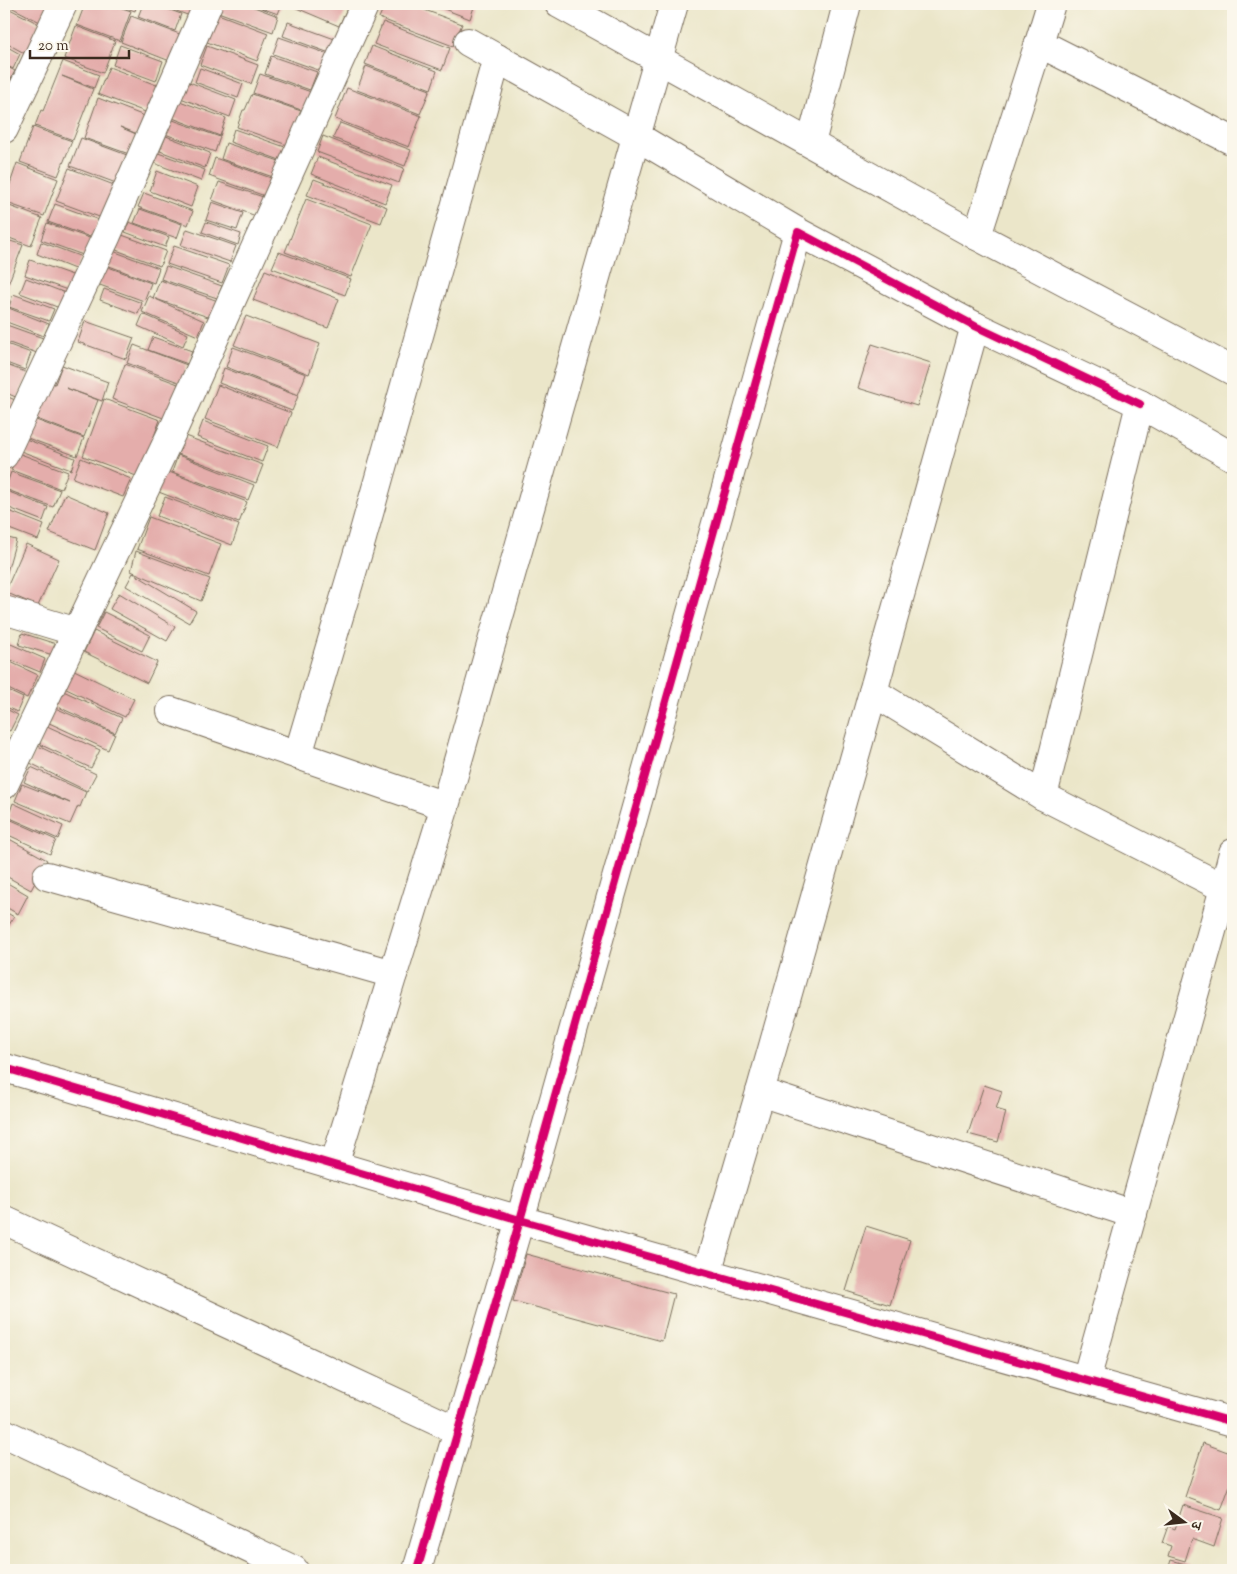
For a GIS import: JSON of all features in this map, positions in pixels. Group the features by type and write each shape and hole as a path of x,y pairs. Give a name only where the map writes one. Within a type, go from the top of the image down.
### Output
{"street":[{"path":"4,129 64,4"},
{"path":"4,455 107,235 208,4"},
{"path":"4,785 175,426 365,4"},
{"path":"559,4 977,236 1233,372"},
{"path":"334,1165 445,806 674,4"},
{"path":"810,143 847,4"},
{"path":"977,236 1051,4"},
{"path":"468,42 636,136 798,232 975,326 1140,404 1233,457"},
{"path":"1039,43 1233,140"},
{"path":"298,755 364,530 497,58"},
{"path":"417,1570 520,1220 798,232"},
{"path":"707,1273 760,1092 975,326"},
{"path":"1043,796 1140,404"},
{"path":"4,610 77,632"},
{"path":"873,692 1043,796 1229,890"},
{"path":"171,711 445,806"},
{"path":"1086,1380 1229,890 1233,853"},
{"path":"47,876 393,974"},
{"path":"5,1068 520,1220 1233,1422"},
{"path":"760,1092 1133,1214"},
{"path":"4,1220 458,1432"},
{"path":"4,1433 294,1570"}],"building":[{"path":"5,4 49,4 40,22"},
{"path":"85,4 110,4 131,11 120,41 77,25"},
{"path":"116,4 137,4 135,11"},
{"path":"143,4 154,4 181,14 175,31 138,17"},
{"path":"158,4 191,4 194,5 190,16"},
{"path":"221,4 246,4 278,16 273,32 218,12"},
{"path":"250,4 282,4 278,14"},
{"path":"287,4 349,4 339,26"},
{"path":"385,4 409,4 462,24 453,46 379,18"},
{"path":"431,4 475,4 470,19"},
{"path":"4,6 39,24 26,54 4,42"},
{"path":"218,14 268,33 257,61 207,42"},
{"path":"131,16 185,36 175,63 121,42"},
{"path":"288,22 340,41 335,55 283,36"},
{"path":"383,22 450,48 442,70 374,44"},
{"path":"76,26 115,41 103,73 64,58"},
{"path":"279,37 328,54 321,71 273,54"},
{"path":"4,45 20,54 13,69 4,64"},
{"path":"120,45 163,61 156,81 113,65"},
{"path":"207,46 258,65 251,84 200,65"},
{"path":"372,46 437,71 431,89 365,64"},
{"path":"271,56 317,72 310,90 265,74"},
{"path":"63,61 99,75 94,88 62,76 93,89 73,140 35,126"},
{"path":"4,65 15,71 8,84 4,82"},
{"path":"366,66 430,90 420,114 357,90"},
{"path":"109,67 159,86 148,113 98,94"},
{"path":"200,68 243,84 238,98 195,82"},
{"path":"260,74 311,92 304,111 253,93"},
{"path":"184,80 236,100 230,117 178,97"},
{"path":"347,88 421,116 409,147 335,119"},
{"path":"252,94 301,111 290,146 237,127 243,110 245,110"},
{"path":"98,98 147,117 140,135 120,127 136,134 129,154 84,138"},
{"path":"177,100 226,118 220,136 170,117"},
{"path":"170,119 220,137 215,152 165,134"},
{"path":"340,123 411,150 405,166 333,138"},
{"path":"33,127 72,141 58,176 20,162"},
{"path":"234,129 285,147 280,160 230,142"},
{"path":"166,136 210,153 205,168 160,151"},
{"path":"323,136 404,168 399,183 317,152"},
{"path":"81,138 127,155 116,183 70,166"},
{"path":"226,143 279,161 273,177 221,159"},
{"path":"150,150 205,170 201,181 146,160"},
{"path":"318,157 392,185 385,203 311,174"},
{"path":"215,158 271,178 265,196 209,176"},
{"path":"17,163 58,179 44,216 4,202"},
{"path":"69,168 114,185 102,218 56,201"},
{"path":"157,171 198,187 191,207 150,191"},
{"path":"314,179 387,207 381,223 307,195"},
{"path":"219,182 263,197 256,216 212,200"},
{"path":"144,193 193,211 188,225 138,207"},
{"path":"306,199 372,224 351,277 285,252"},
{"path":"212,202 243,213 237,230 206,220"},
{"path":"4,204 42,218 31,246 4,236"},
{"path":"55,204 99,220 93,238 48,222"},
{"path":"140,209 182,224 177,238 134,223"},
{"path":"129,222 169,237 165,247 125,232"},
{"path":"206,222 241,234 238,245 202,232"},
{"path":"47,223 92,239 86,256 41,240"},
{"path":"187,229 236,246 230,262 181,245"},
{"path":"122,235 166,251 160,266 116,250"},
{"path":"4,239 23,245 4,295"},
{"path":"41,242 82,257 77,270 37,254"},
{"path":"174,246 229,265 222,283 167,264"},
{"path":"110,250 159,268 154,283 104,264"},
{"path":"279,252 351,279 345,295 272,268"},
{"path":"30,260 78,277 73,292 25,275"},
{"path":"103,265 151,283 144,301 97,284"},
{"path":"166,266 222,286 217,298 161,279"},
{"path":"265,270 339,299 328,328 253,300"},
{"path":"26,278 71,295 65,310 20,293"},
{"path":"160,280 218,301 211,318 153,298"},
{"path":"104,289 142,303 138,314 100,300"},
{"path":"13,294 54,309 49,321 9,307"},
{"path":"149,296 204,321 198,336 142,312"},
{"path":"6,307 49,324 44,336 4,321"},
{"path":"143,314 188,334 183,346 138,326"},
{"path":"246,316 320,344 309,374 234,345"},
{"path":"85,321 134,338 126,359 78,342"},
{"path":"4,324 43,338 37,353 4,341"},
{"path":"153,337 192,351 188,364 148,350"},
{"path":"4,343 31,353 25,370 4,362"},
{"path":"872,344 931,363 917,406 858,388"},
{"path":"134,345 187,365 181,383 127,363"},
{"path":"233,347 306,374 298,395 226,367"},
{"path":"4,364 28,373 18,398 4,392"},
{"path":"125,364 178,384 166,419 112,399"},
{"path":"62,365 108,382 102,401 66,388 98,400 84,437 29,416 43,380 55,384"},
{"path":"224,368 298,396 292,411 219,383"},
{"path":"218,385 291,413 278,447 205,419"},
{"path":"4,395 15,400 7,421 4,419"},
{"path":"104,399 160,420 139,477 83,456"},
{"path":"28,417 84,438 77,456 22,436"},
{"path":"203,421 268,446 262,462 197,437"},
{"path":"185,436 263,465 256,483 178,454"},
{"path":"23,438 75,458 71,470 18,450"},
{"path":"18,453 68,472 61,489 11,470"},
{"path":"178,455 254,485 248,500 172,472"},
{"path":"81,458 131,479 123,497 73,478"},
{"path":"164,470 247,502 239,523 156,491"},
{"path":"11,472 60,490 53,507 5,489"},
{"path":"4,490 48,507 43,521 4,506"},
{"path":"65,494 109,513 95,550 49,532"},
{"path":"165,497 239,525 232,545 157,516"},
{"path":"4,509 44,525 38,540 4,527"},
{"path":"149,517 221,544 209,576 137,549"},
{"path":"4,537 16,540 4,583"},
{"path":"26,544 59,559 38,606 5,592"},
{"path":"136,551 210,579 201,601 131,571"},
{"path":"133,573 196,611 189,623 126,586"},
{"path":"119,593 175,627 167,641 110,609"},
{"path":"104,612 150,635 142,651 96,628"},
{"path":"94,631 157,662 147,683 84,652"},
{"path":"22,633 56,644 53,655 19,645"},
{"path":"4,641 45,659 40,672 4,657"},
{"path":"4,659 38,675 27,698 4,687"},
{"path":"68,667 134,699 125,717 60,686"},
{"path":"4,689 23,698 17,712 4,706"},
{"path":"59,689 122,718 115,733 52,704"},
{"path":"53,707 115,734 108,750 47,722"},
{"path":"4,708 18,715 10,731 4,728"},
{"path":"47,726 100,750 91,768 39,744"},
{"path":"38,746 96,774 87,791 30,763"},
{"path":"31,767 86,792 70,824 15,801 22,784 70,803 24,782"},
{"path":"13,803 63,826 58,839 8,817"},
{"path":"7,818 56,840 50,854 4,833 4,825"},
{"path":"4,836 47,860 31,890 4,875"},
{"path":"4,881 28,895 18,914 4,906"},
{"path":"4,911 14,917 7,928 4,927"},
{"path":"984,1085 1002,1091 996,1109 1006,1112 998,1142 968,1134"},
{"path":"866,1226 910,1240 890,1305 846,1291"},
{"path":"526,1254 674,1294 662,1341 513,1301"},
{"path":"1203,1443 1233,1454 1233,1477 1221,1510 1185,1497"},
{"path":"1183,1505 1223,1518 1214,1547 1192,1539 1185,1561 1168,1556 1171,1546 1162,1543 1168,1526 1175,1529"},
{"path":"1171,1560 1196,1567 1195,1570 1168,1570"},
{"path":"1152,1566 1166,1570 1151,1570"}],"cycle path":[{"path":"417,1570 520,1220 798,232 975,326 1140,404"},
{"path":"5,1068 520,1220 1233,1422"}]}
